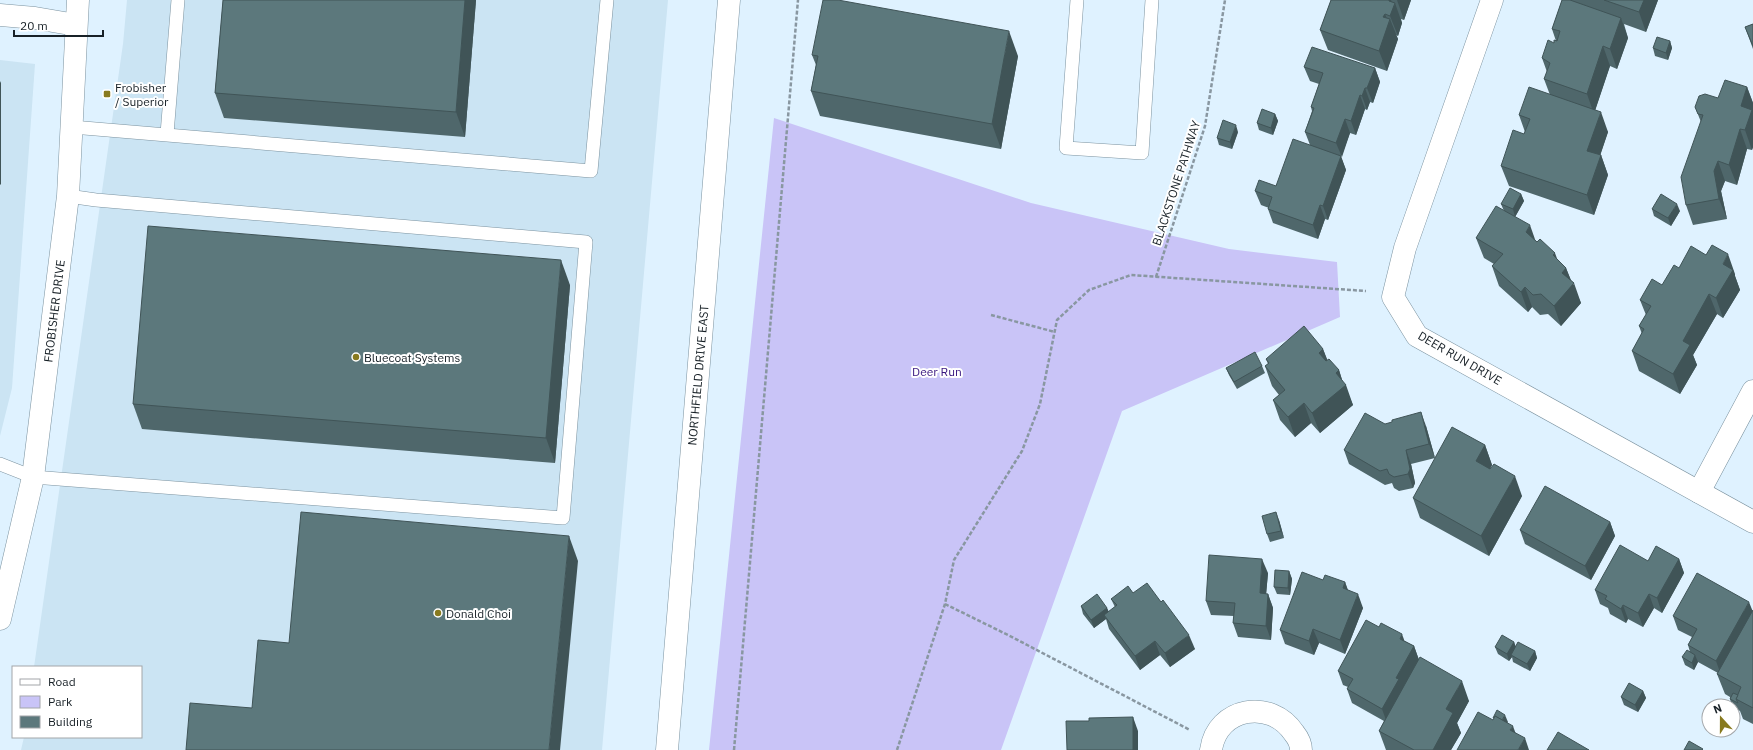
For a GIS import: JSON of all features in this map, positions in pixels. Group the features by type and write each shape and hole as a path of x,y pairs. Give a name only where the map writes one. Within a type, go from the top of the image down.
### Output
{"street":[{"name":"FROBISHER DRIVE","path":"0,619 33,477 68,196 78,0"},
{"name":"NORTHFIELD DRIVE EAST","path":"667,750 729,0"},
{"path":"1393,297 1404,248 1492,0"},
{"path":"0,15 35,18 76,25"},
{"name":"DEER RUN DRIVE","path":"1393,297 1417,336 1753,522"},
{"path":"1699,492 1753,391"},
{"path":"1211,746 1220,727 1232,717 1253,711 1270,712 1289,725 1298,738 1301,750"}],"lane":[{"path":"167,134 178,0"},
{"path":"72,127 590,171 607,0"},
{"path":"1077,0 1066,148 1142,153 1152,0"},
{"path":"0,464 33,477 563,518 586,242 96,200 68,196"}],"path":[{"path":"734,750 798,0"},
{"name":"BLACKSTONE PATHWAY","path":"1156,277 1205,126 1225,0"},
{"path":"897,750 945,604 954,560 1022,451 1040,404 1057,320 1090,290 1130,275 1360,290 1393,297"},
{"path":"991,315 1055,332"},
{"path":"945,604 1008,635 1211,746"}],"shaded area":[{"path":"127,0 668,0 602,750 21,750 24,738 142,738 142,666 34,666 123,44"},
{"path":"0,60 35,64 12,388 0,436"}],"green space":[{"name":"Deer Run","path":"774,118 1031,203 1229,249 1337,262 1340,317 1122,411 1001,750 709,750"}],"building":[{"path":"223,0 465,0 456,112 215,93"},
{"path":"823,0 838,0 1009,31 992,124 811,91 818,56 812,55"},
{"path":"1331,0 1389,0 1395,3 1390,16 1385,14 1383,17 1390,19 1379,51 1320,30"},
{"path":"1562,0 1570,0 1621,18 1610,49 1603,46 1587,94 1544,79 1550,63 1542,58 1548,40 1554,43 1554,40 1557,41 1560,31 1552,29"},
{"path":"1604,0 1644,0 1639,12"},
{"path":"1753,24 1753,46 1745,27"},
{"path":"1657,37 1670,41 1666,53 1653,48"},
{"path":"1312,47 1375,68 1367,88 1365,88 1362,96 1360,95 1351,121 1345,119 1336,143 1305,132 1314,108 1311,107 1323,73 1304,67"},
{"path":"1725,80 1747,87 1741,106 1752,110 1745,130 1740,129 1729,165 1718,161 1714,171 1719,199 1686,205 1681,177 1703,115 1698,114 1695,107 1699,96 1705,94 1718,98"},
{"path":"1529,87 1601,112 1587,151 1601,155 1587,195 1501,166 1513,130 1524,134 1530,119 1519,115"},
{"path":"1262,109 1275,114 1271,128 1257,123"},
{"path":"1223,120 1236,125 1230,142 1217,138"},
{"path":"1293,139 1341,156 1323,206 1320,205 1313,225 1268,209 1272,197 1255,191 1259,180 1276,186"},
{"path":"1510,188 1521,194 1513,209 1501,204"},
{"path":"1661,194 1677,204 1668,218 1652,209"},
{"path":"1496,206 1530,225 1526,232 1537,242 1540,239 1555,253 1553,255 1566,268 1562,273 1574,283 1554,306 1541,294 1533,295 1525,287 1521,292 1492,266 1503,254 1476,238"},
{"name":"Bluecoat Systems","path":"148,226 561,260 546,438 133,404"},
{"path":"1712,245 1728,254 1723,264 1733,270 1716,298 1709,294 1683,341 1690,345 1673,374 1632,351 1644,329 1639,326 1651,306 1640,300 1652,279 1662,285 1674,265 1679,268 1691,246 1706,255"},
{"path":"1304,326 1323,349 1319,353 1326,361 1329,359 1339,370 1336,373 1346,385 1312,413 1304,403 1288,417 1273,400 1285,390 1265,366 1269,363 1266,359"},
{"path":"1255,352 1262,366 1234,382 1226,368"},
{"path":"1421,412 1429,444 1406,450 1410,469 1408,474 1394,477 1389,474 1387,469 1380,471 1344,450 1365,413 1385,424 1392,422 1392,420"},
{"path":"1452,427 1485,445 1476,461 1490,469 1494,464 1515,476 1481,536 1413,498"},
{"path":"1545,486 1610,522 1585,566 1520,530"},
{"name":"Donald Choi","path":"301,512 569,536 549,750 186,750 190,703 252,708 258,640 289,643"},
{"path":"1276,512 1281,531 1267,534 1262,516"},
{"path":"1620,545 1648,561 1656,546 1679,559 1657,598 1649,594 1638,613 1623,605 1621,609 1605,599 1607,596 1595,590"},
{"path":"1209,555 1262,559 1260,593 1268,594 1266,626 1233,623 1235,603 1206,601"},
{"path":"1275,570 1289,571 1288,588 1274,587"},
{"path":"1302,572 1323,580 1325,575 1345,582 1343,588 1358,594 1340,640 1313,629 1309,641 1280,630"},
{"path":"1697,573 1749,602 1716,661 1688,645 1697,629 1673,616"},
{"path":"1147,583 1161,602 1163,600 1189,635 1165,653 1155,641 1135,656 1104,615 1117,605 1111,599 1128,586 1133,593"},
{"path":"1097,594 1107,608 1091,620 1081,606"},
{"path":"1753,610 1753,708 1741,702 1741,698 1736,698 1741,687 1717,674"},
{"path":"1366,620 1379,627 1381,623 1402,634 1400,639 1414,646 1396,678 1399,679 1382,709 1347,689 1353,679 1338,671"},
{"path":"1502,635 1514,642 1507,654 1495,647"},
{"path":"1518,642 1535,651 1527,664 1511,655"},
{"path":"1687,650 1695,655 1692,663 1682,657"},
{"path":"1420,657 1462,681 1446,709 1453,713 1433,750 1414,750 1379,731"},
{"path":"1629,683 1643,691 1635,705 1621,697"},
{"path":"1733,693 1738,695 1736,698 1730,698"},
{"path":"1497,710 1505,715 1502,720 1495,716 1493,718"},
{"path":"1478,712 1493,720 1495,716 1513,726 1510,730 1525,738 1518,750 1457,750"},
{"path":"1133,717 1133,750 1067,750 1066,721 1089,721 1089,718"},
{"path":"1558,732 1589,750 1547,750"},
{"path":"1689,741 1703,749 1684,750"}],"place":[{"name":"Frobisher / Superior","path":"107,94"},
{"name":"Bluecoat Systems","path":"356,357"},
{"name":"Donald Choi","path":"438,613"}]}
